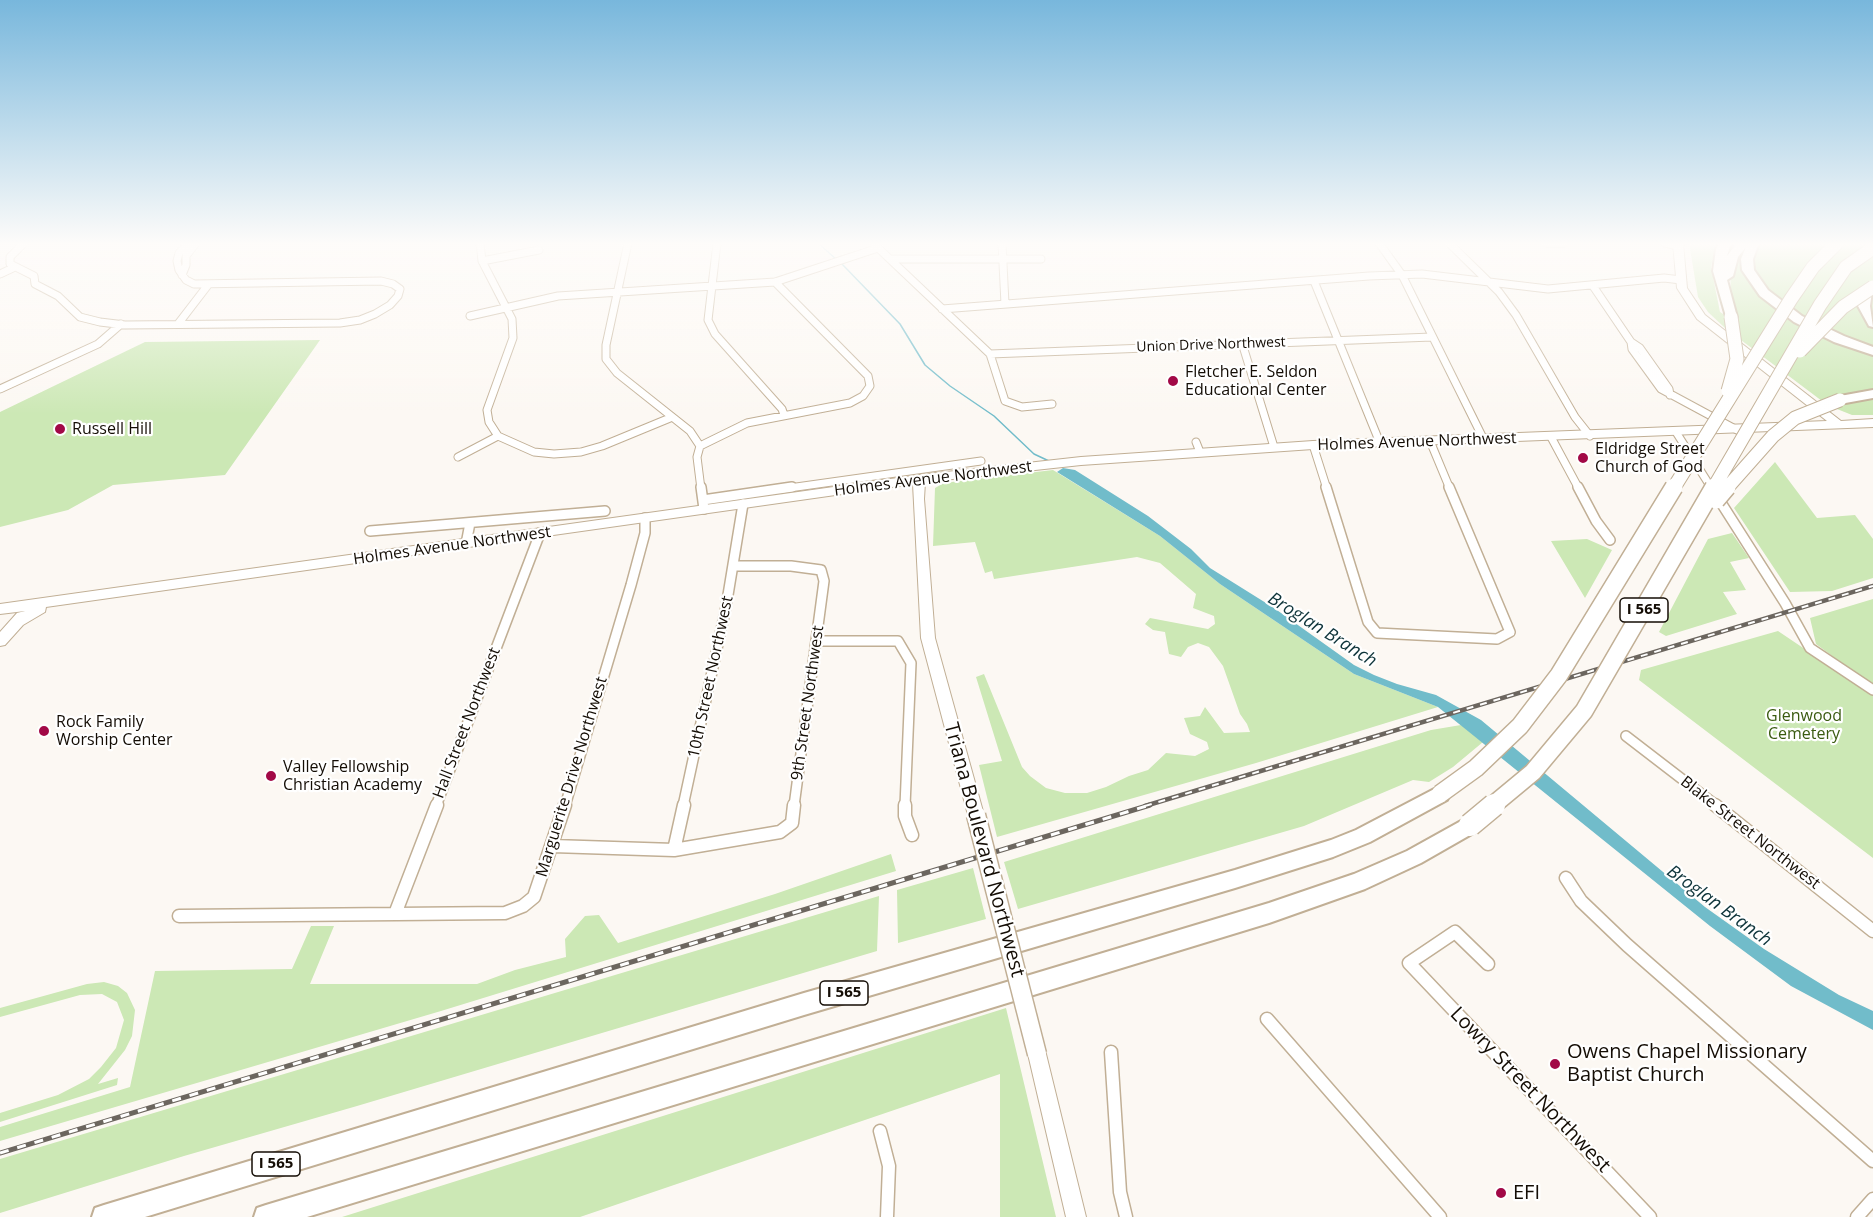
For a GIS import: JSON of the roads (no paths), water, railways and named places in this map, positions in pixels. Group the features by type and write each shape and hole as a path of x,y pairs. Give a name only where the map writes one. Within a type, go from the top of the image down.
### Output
{"highway":[{"path":"1722,409 1737,359 1726,300"},
{"path":"1773,300 1798,319 1839,339 1873,351"},
{"name":"I 565","path":"104,1217 804,1004 1246,876 1363,836 1440,794 1476,768 1520,726 1559,675 1722,409 1792,300"},
{"name":"I 565","path":"266,1217 1269,913 1358,882 1414,857 1470,825 1533,772 1584,711 1824,300"},
{"path":"1783,369 1843,307 1854,300"},
{"path":"1866,300 1869,318"},
{"path":"1695,523 1773,436 1795,418 1840,400 1873,394"}],"main road":[{"path":"1690,300 1701,317 1839,425"},
{"name":"Holmes Avenue Northwest","path":"0,609 645,518 703,504 743,504 922,478 1198,447 1274,447 1484,440 1873,423"},
{"name":"Triana Boulevard Northwest","path":"922,478 926,500 919,503 928,638 976,815 1076,1217"},
{"path":"879,485 907,490 919,503"},
{"path":"14,625 30,613 59,601"},
{"path":"0,641 30,605"},
{"path":"0,615 6,616 14,625"}],"street":[{"path":"61,300 80,317 121,324 318,324 360,320 390,305 395,300"},
{"path":"178,324 197,300"},
{"path":"504,300 512,319 513,338 487,410 489,422 498,436 534,452 554,454 580,452 602,446 670,418"},
{"path":"470,316 539,300"},
{"path":"615,300 606,345 606,359 617,373 670,418 690,431 700,446"},
{"path":"710,300 708,320 715,334 767,391 784,415"},
{"path":"792,300 868,376 870,386 863,396 850,403 747,423 700,446 697,457 703,504 981,461"},
{"path":"932,300 990,354 1005,400 1022,407 1052,404"},
{"path":"1005,300 1005,304"},
{"path":"942,309 1062,300"},
{"path":"1321,300 1380,443"},
{"path":"1414,300 1484,440"},
{"path":"1503,300 1516,315 1575,417 1590,436"},
{"path":"1602,300 1631,342 1632,349 1660,388 1689,406 1724,421 1737,430"},
{"path":"0,389 98,344 121,324"},
{"name":"Union Drive Northwest","path":"990,354 1432,337"},
{"path":"1242,343 1274,447"},
{"path":"1676,432 1785,603 1810,648 1873,690"},
{"path":"458,457 498,436"},
{"path":"1551,437 1596,521 1610,540"},
{"path":"1313,445 1368,622 1377,633 1441,639 1497,639 1510,632 1430,441"},
{"name":"10th Street Northwest","path":"674,850 733,566 743,504"},
{"path":"370,531 605,511"},
{"name":"Marguerite Drive Northwest","path":"179,916 473,915 505,913 523,906 534,897 554,846 631,585 645,533 645,518"},
{"path":"466,544 470,523"},
{"name":"Hall Street Northwest","path":"394,914 540,533"},
{"name":"9th Street Northwest","path":"674,850 780,832 792,823 824,581 821,570 791,566 733,566"},
{"path":"816,641 898,641 911,663 907,791 904,816 912,835"},
{"name":"Blake Street Northwest","path":"1626,736 1873,931"},
{"path":"554,846 674,850"},
{"path":"1566,878 1581,901 1627,945 1873,1161"},
{"name":"Lowry Street Northwest","path":"1488,964 1455,932 1409,963 1650,1217"},
{"path":"1267,1019 1440,1217"},
{"path":"1111,1052 1120,1192 1126,1217"},
{"path":"880,1131 889,1166 887,1217"},
{"path":"1857,1217 1873,1199"}],"water":[{"path":"1063,468 1075,470 1148,516 1191,549 1210,568 1274,608 1354,665 1397,684 1436,695 1481,720 1705,907 1764,949 1839,995 1873,1011 1873,1030 1791,986 1710,926 1438,707 1354,674 1220,584 1160,536 1057,472"}],"waterway":[{"name":"Broglan Branch","path":"877,300 900,324 925,365 950,386 994,416 1034,454 1049,461"}],"railway":[{"path":"1145,806 1873,586"},
{"path":"0,1153 1150,805"}],"place":[{"name":"Fletcher E. Seldon Educational Center","path":"1173,381"},
{"name":"Russell Hill","path":"60,429"},
{"name":"Eldridge Street Church of God","path":"1583,458"},
{"name":"Rock Family Worship Center","path":"44,731"},
{"name":"Valley Fellowship Christian Academy","path":"271,776"},
{"name":"Owens Chapel Missionary Baptist Church","path":"1555,1064"},
{"name":"EFI","path":"1501,1193"}],"park label":[{"name":"Glenwood Cemetery","path":"1804,725"}]}
